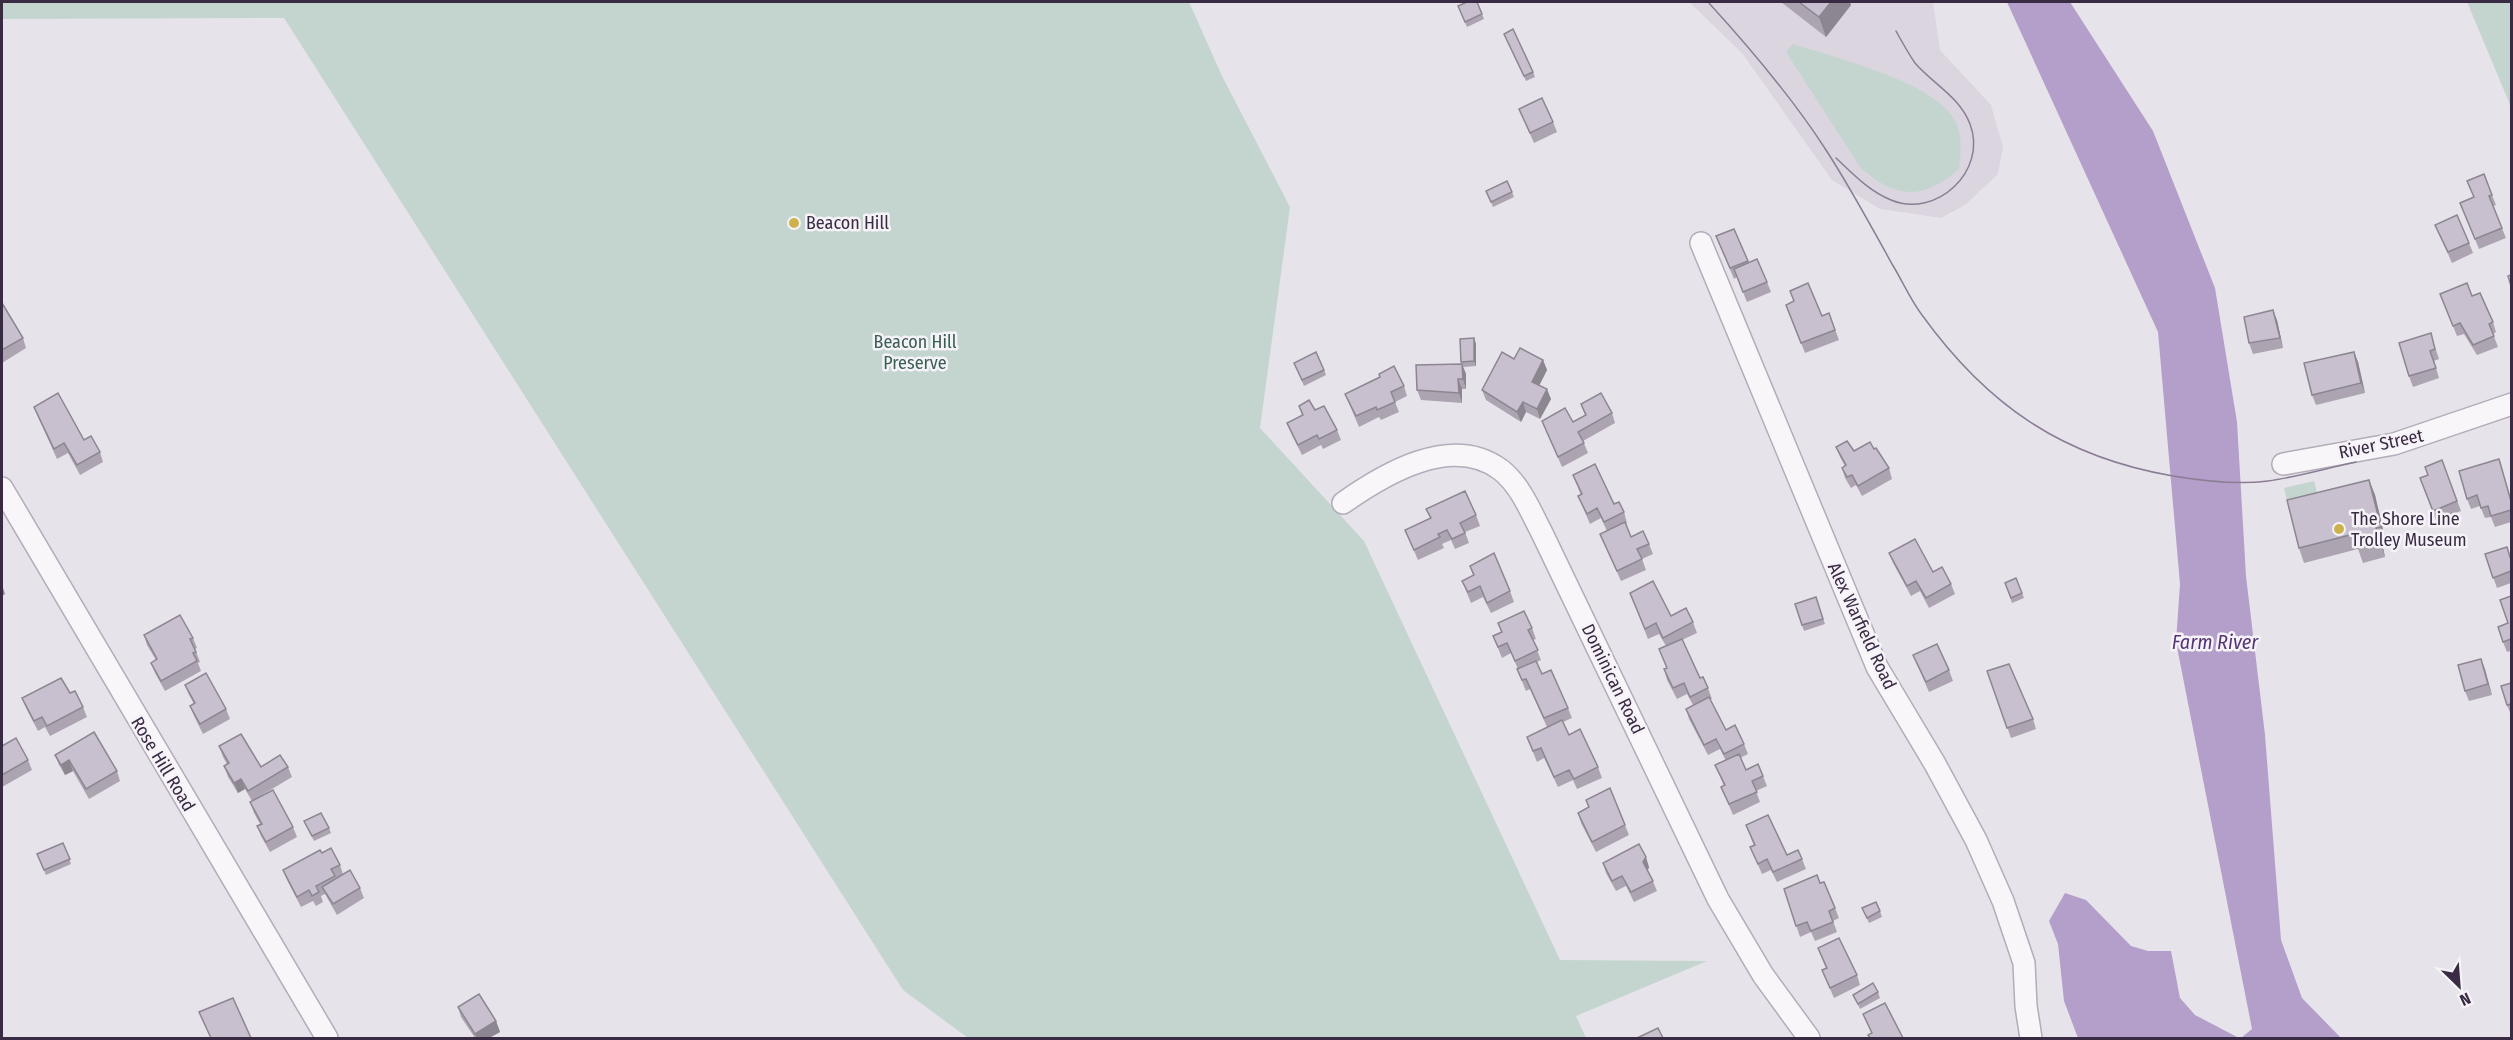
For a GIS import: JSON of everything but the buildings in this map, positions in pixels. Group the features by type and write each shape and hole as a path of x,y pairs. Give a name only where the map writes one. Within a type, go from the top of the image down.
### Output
{"street":[{"name":"Alex Warfield Road","path":"1701,243 1877,667 1935,764 1976,840 2003,901 2024,963 2026,1006 2031,1038"},
{"name":"River Street","path":"2283,464 2394,444 2511,404"},
{"name":"Dominican Road","path":"1343,504 1367,486 1413,464 1451,456 1469,457 1493,465 1514,484 1541,531 1718,899 1763,975 1809,1038"},
{"name":"Rose Hill Road","path":"2,488 327,1038"}],"shaded area":[{"path":"1689,2 1933,2 1940,50 1991,105 2003,147 1998,174 1965,205 1941,218 1880,209 1832,180 1742,53"}],"green space":[{"name":"Beacon Hill Preserve","path":"2,2 1189,2 1222,76 1290,207 1260,428 1364,541 1560,960 1707,961 1576,1016 1586,1038 968,1038 903,990 284,18 2,19"},
{"path":"2467,2 2511,2 2511,107"},
{"path":"1793,44 1881,72 1905,82 1943,106 1954,119 1959,131 1961,149 1959,169 1933,187 1921,191 1897,190 1873,178 1860,167 1786,52"},
{"path":"2314,481 2320,504 2290,513 2284,488"}],"water":[{"name":"Farm River","path":"2007,2 2070,2 2153,131 2215,288 2237,422 2246,576 2265,735 2281,940 2302,998 2341,1038 2241,1038 2252,1029 2176,642 2180,584 2158,332"},
{"path":"2065,893 2086,900 2131,946 2148,951 2171,951 2180,998 2195,1015 2239,1038 2078,1038 2064,1001 2058,944 2049,921"}],"tram line":[{"path":"1708,2 1770,73 1813,130 1852,192 1922,315 1973,375 2030,422 2096,455 2133,467 2196,479 2232,482 2268,481 2356,462"},
{"path":"1836,158 1876,192 1891,200 1908,204 1925,203 1941,197 1965,174 1972,158 1974,142 1970,124 1953,98 1915,63 1896,31"}],"place":[{"name":"Beacon Hill","path":"794,223"},
{"name":"The Shore Line Trolley Museum","path":"2339,529"}]}
